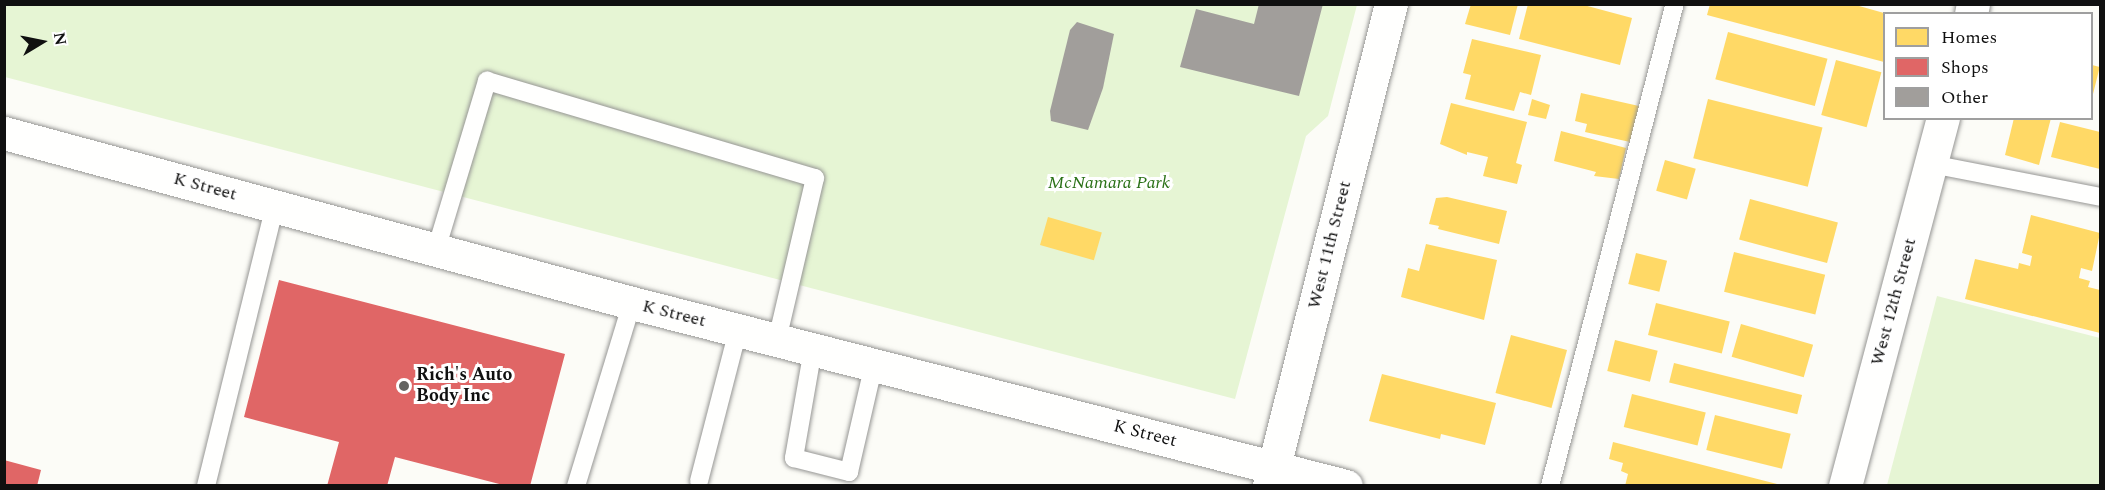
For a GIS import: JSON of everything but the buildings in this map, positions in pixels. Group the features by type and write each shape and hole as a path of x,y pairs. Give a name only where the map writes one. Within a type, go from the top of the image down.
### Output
{"street":[{"name":"West 11th Street","path":"1271,476 1391,4"},
{"name":"West 12th Street","path":"1845,486 1942,120"},
{"name":"K Street","path":"4,134 632,303 874,364 1271,476 1346,486"}],"lane":[{"path":"1550,486 1675,4"},
{"path":"436,250 488,81 814,178 777,340"},
{"path":"1931,164 2100,197"},
{"path":"206,486 275,206"},
{"path":"576,486 632,303"},
{"path":"699,481 738,330"},
{"path":"813,349 794,458 849,472 874,364"}],"green space":[{"name":"McNamara Park","path":"4,5 1357,5 1328,116 1306,136 1235,399 5,77"},
{"path":"1937,296 2100,338 2100,485 1887,485"}],"place":[{"name":"Rich's Auto Body Inc","path":"404,386"}]}
